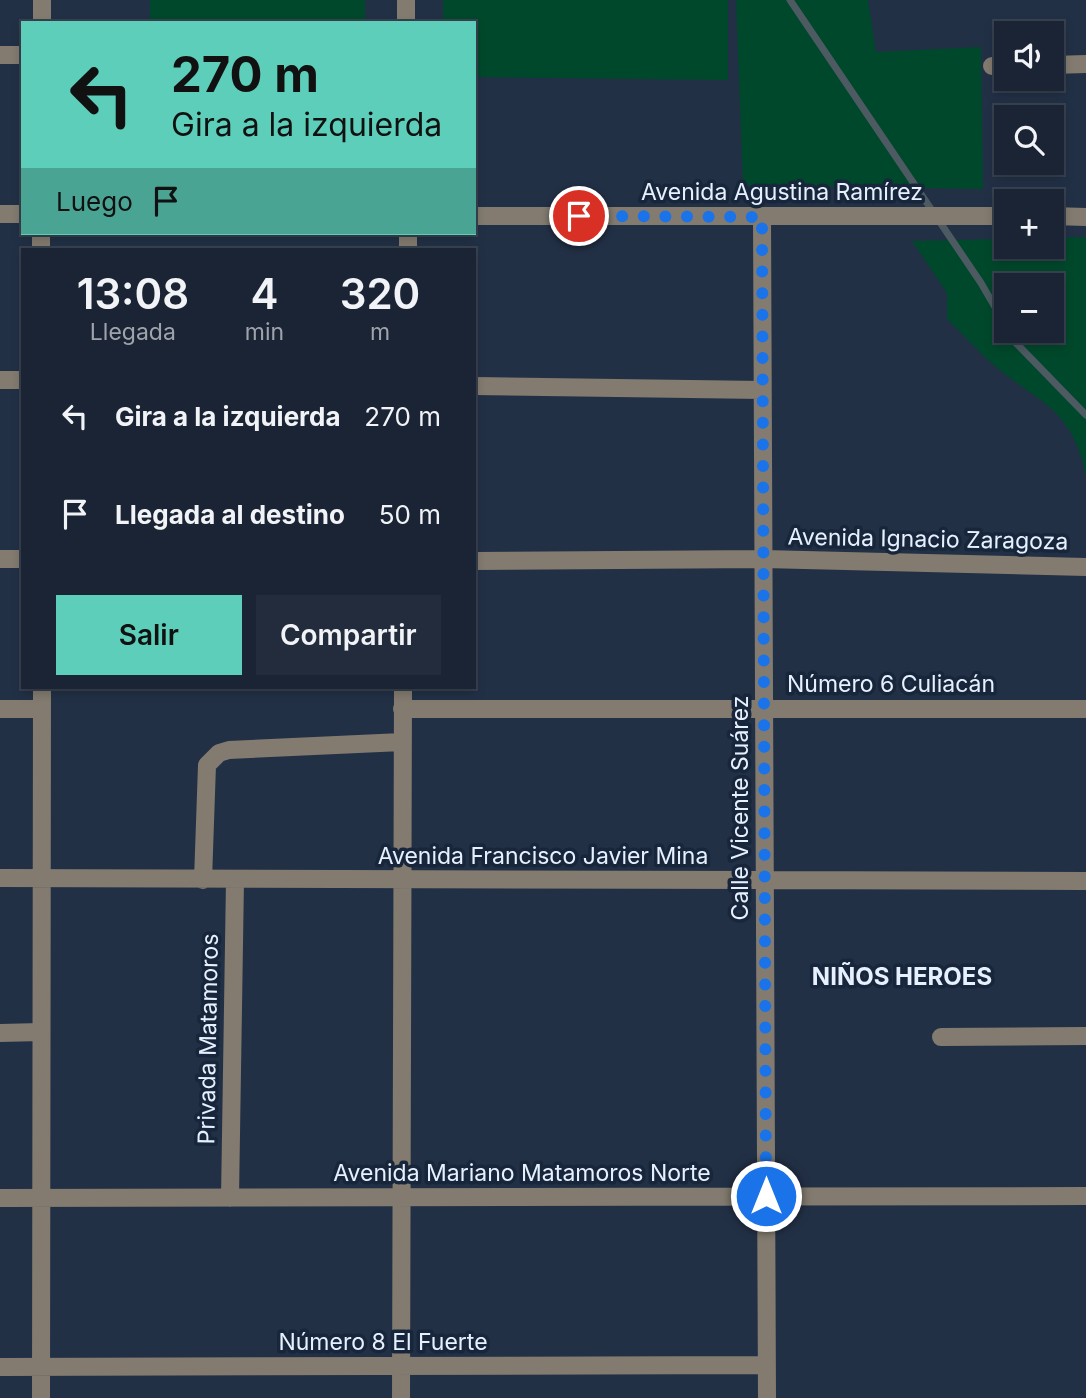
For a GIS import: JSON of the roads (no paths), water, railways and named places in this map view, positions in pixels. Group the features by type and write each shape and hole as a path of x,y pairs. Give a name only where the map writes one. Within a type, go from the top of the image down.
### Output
{"street":[{"path":"41,21 42,0"},
{"path":"406,0 406,21"},
{"path":"0,55 21,55"},
{"path":"1064,65 1086,64"},
{"path":"0,214 21,214"},
{"name":"Avenida Agustina Ramírez","path":"476,216 994,216"},
{"path":"1064,216 1086,217"},
{"name":"Calle Vicente Suárez","path":"762,217 766,1398"},
{"path":"0,380 21,380"},
{"path":"476,386 762,390"},
{"path":"0,559 21,559"},
{"name":"Avenida Ignacio Zaragoza","path":"476,561 764,559 1086,567"},
{"path":"41,1398 42,689"},
{"path":"401,1398 402,689"},
{"path":"0,709 42,709"},
{"name":"Número 6 Culiacán","path":"402,709 1086,709"},
{"path":"203,880 207,765 219,753 229,750 402,742"},
{"name":"Avenida Francisco Javier Mina","path":"0,878 1086,881"},
{"name":"Privada Matamoros","path":"230,1198 235,880"},
{"path":"0,1033 41,1032"},
{"path":"941,1037 1086,1036"},
{"name":"Avenida Mariano Matamoros Norte","path":"0,1198 1086,1196"},
{"name":"Número 8 El Fuerte","path":"0,1367 766,1365"}],"waterway":[{"path":"790,0 994,305"},
{"path":"1016,343 1086,415"}],"district":[{"name":"NIÑOS HEROES","path":"902,976"}]}
